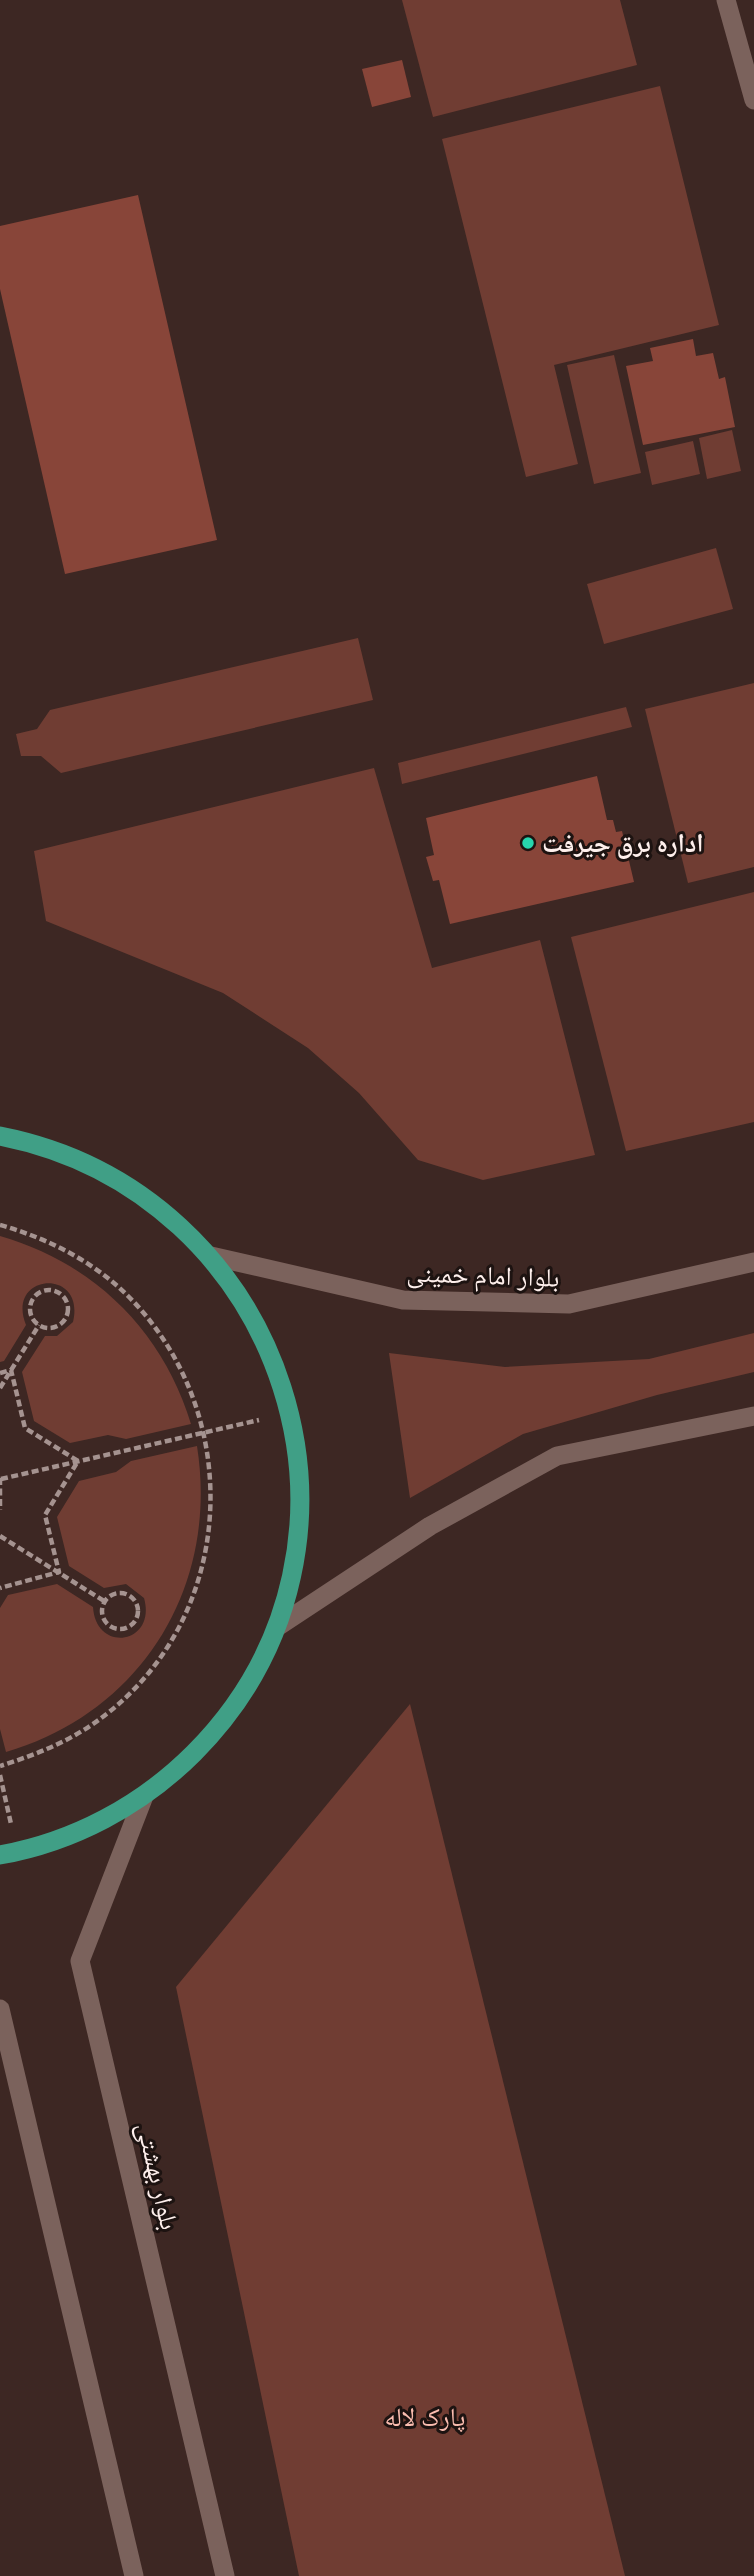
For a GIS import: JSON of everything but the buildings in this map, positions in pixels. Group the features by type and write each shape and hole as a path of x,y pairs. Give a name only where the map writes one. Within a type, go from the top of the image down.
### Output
{"main road":[{"path":"726,0 746,39 754,100"},
{"path":"0,1136 67,1154 107,1173 145,1196 180,1224 211,1256 260,1329 278,1370 298,1455 299,1521 290,1585 276,1627 259,1666 216,1729 178,1769 145,1796 78,1832 9,1853"},
{"name":"بلوار امام خمینی","path":"211,1256 403,1300 569,1304 754,1262"},
{"path":"276,1627 430,1526 558,1456 754,1416"},
{"name":"بلوار بهشتی","path":"145,1796 80,1961 225,2576"},
{"path":"0,2009 134,2576"}],"path":[{"path":"0,1225 63,1249 97,1269 128,1295 154,1325 176,1358 193,1394 205,1432 212,1472 208,1551 197,1589 181,1625 143,1679 105,1716 72,1738 36,1755 0,1766"},
{"path":"49,1290 59,1293 68,1310 65,1319 58,1326 48,1328 39,1325 32,1319 30,1309 33,1299 49,1290"},
{"path":"0,1388 39,1325"},
{"path":"11,1370 25,1428 78,1461"},
{"path":"0,1373 11,1370"},
{"path":"0,1510 0,1479 290,1413"},
{"path":"59,1572 45,1515 78,1461"},
{"path":"0,1536 104,1601"},
{"path":"0,1588 59,1572"},
{"path":"121,1592 130,1595 136,1602 136,1621 119,1629 110,1626 103,1620 104,1601 121,1592"},
{"path":"0,1775 9,1853"}],"green space":[{"path":"402,0 620,0 637,65 433,117"},
{"path":"660,86 719,325 554,365 578,464 526,477 442,139"},
{"path":"614,355 641,473 594,484 567,365"},
{"path":"732,430 741,471 707,479 699,438"},
{"path":"693,441 700,474 652,485 645,452"},
{"path":"716,548 733,609 604,644 587,584"},
{"path":"358,638 373,700 61,773 41,756 21,756 16,734 37,729 50,710"},
{"path":"754,683 754,867 688,883 645,709"},
{"path":"626,707 632,727 402,784 398,763"},
{"path":"374,768 432,968 540,940 595,1155 483,1180 418,1160 359,1093 308,1048 223,993 46,921 34,851"},
{"path":"754,892 754,1122 626,1151 571,937"},
{"path":"0,1236 34,1248 66,1264 120,1305 163,1359 179,1390 191,1424 126,1439 108,1435 70,1443 34,1421 22,1372 45,1336 57,1336 73,1322 74,1304 68,1292 58,1285 47,1283 35,1287 26,1295 23,1308 26,1325 4,1361 0,1362"},
{"path":"754,1333 754,1372 657,1395 523,1434 410,1498 389,1353 505,1367 649,1359"},
{"path":"197,1446 201,1497 196,1547 182,1593 161,1636 132,1674 97,1707 54,1733 6,1752 0,1729 0,1608 8,1595 57,1584 93,1607 97,1622 104,1632 114,1637 134,1633 142,1625 146,1614 144,1598 126,1584 104,1588 69,1566 57,1517 79,1481 116,1472 131,1461"},
{"name":"پارک لاله","path":"410,1704 625,2576 299,2576 176,1987"}],"place":[{"name":"اداره برق جیرفت","path":"528,843"}]}
